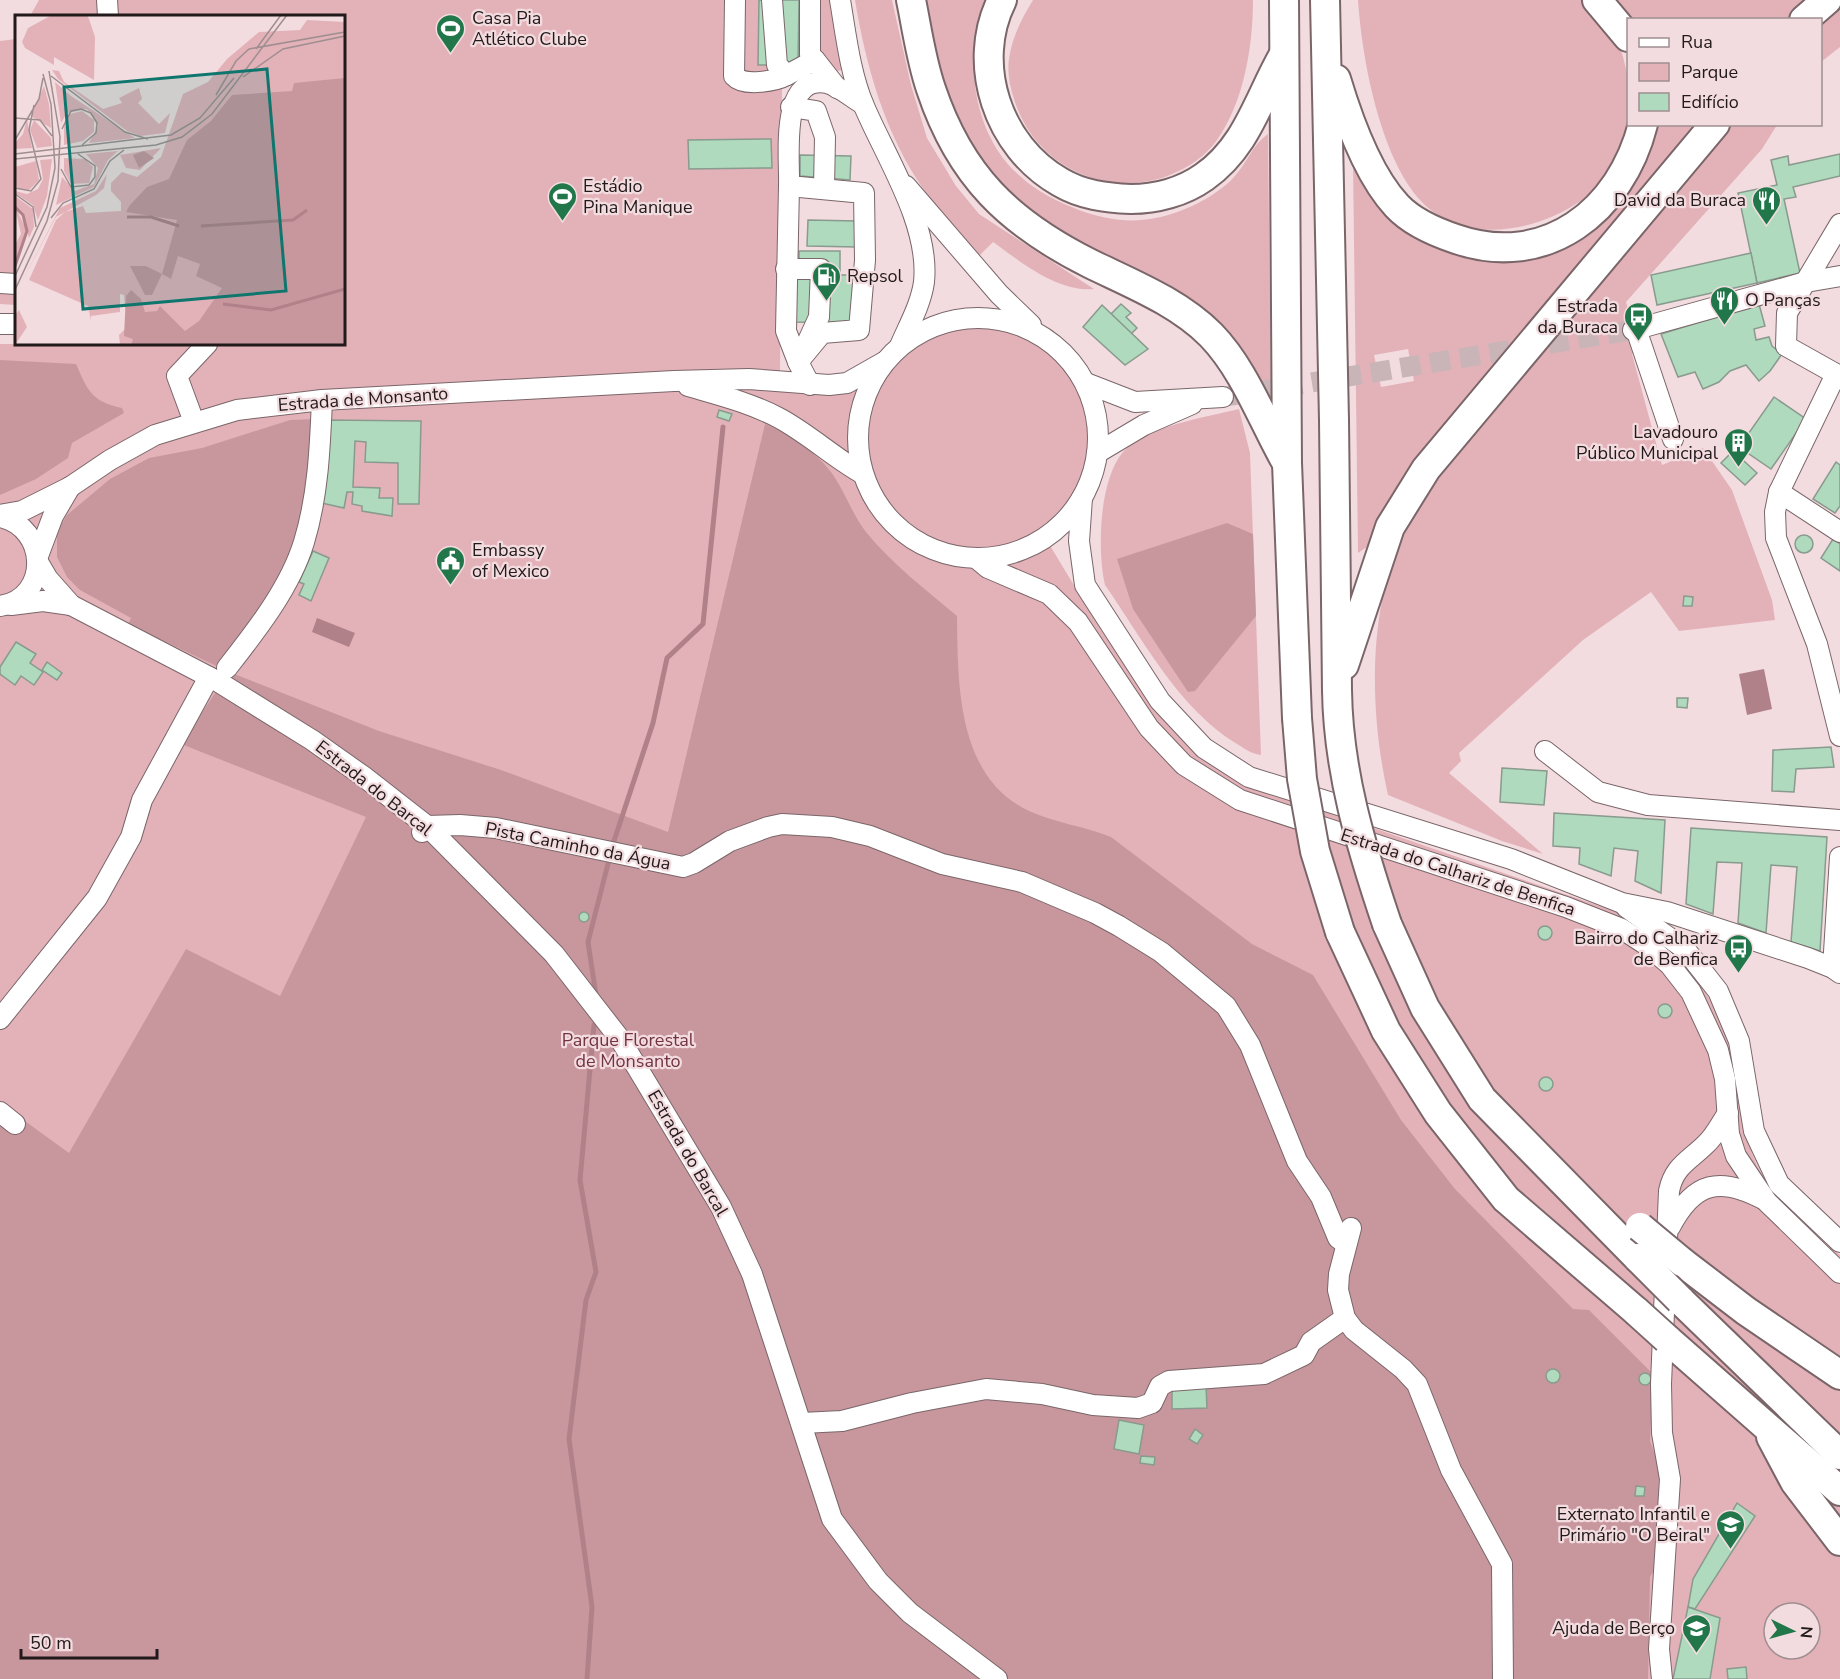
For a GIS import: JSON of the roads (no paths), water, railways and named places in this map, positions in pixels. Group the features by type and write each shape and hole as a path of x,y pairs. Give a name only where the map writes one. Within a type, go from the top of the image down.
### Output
{"highway":[{"path":"911,0 930,86 943,121 975,176 995,201 1048,241 1162,299 1212,336 1244,382 1287,464"},
{"path":"1002,0 991,28 987,50 988,71 1000,115 1010,133 1042,171 1061,183 1100,197 1143,199 1164,196 1204,178 1239,144 1251,124 1264,89 1284,55"},
{"path":"1597,0 1627,35"},
{"path":"1806,18 1827,0"},
{"path":"1284,5 1287,464 1297,718 1302,778 1315,851 1340,932 1386,1031 1438,1113 1506,1199 1764,1421 1840,1491"},
{"path":"1325,5 1335,73 1350,125 1373,169 1397,206 1432,230 1477,246 1507,248 1517,248 1560,236 1601,205 1608,196 1627,170 1642,126"},
{"path":"1325,5 1334,420 1336,690 1344,776 1361,848 1387,924 1425,1008 1482,1099 1680,1300 1840,1455"},
{"path":"1336,690 1390,527 1426,469 1713,126"},
{"path":"1583,1201 1654,1230 1682,1262 1746,1311 1840,1375"},
{"path":"1764,1421 1795,1482 1840,1541"}],"street":[{"path":"107,0 108,15"},
{"path":"735,0 734,76 742,81 777,81 815,60"},
{"path":"772,0 777,65 787,75"},
{"path":"810,0 810,55 837,88"},
{"path":"840,0 850,57 863,104 896,175 918,230 924,262 920,302 900,345"},
{"path":"810,385 786,331 791,107 796,95 807,85 826,83 863,104"},
{"path":"791,107 816,111 825,136 824,188"},
{"path":"896,175 999,294 1068,360 1086,383 1094,406 1098,429 1097,453 1092,476 1082,498 1070,515 1037,543 997,557 976,558 934,550 898,528 883,512 863,474 858,451 858,427 867,393 884,362 900,345 920,332 941,322 964,318 988,317 1011,321 1041,335"},
{"path":"789,186 864,193 865,260 859,330 822,333 798,362"},
{"path":"1840,224 1787,313 1786,346 1838,375 1779,492 1775,512 1776,538 1826,642 1840,736"},
{"path":"786,268 821,269 819,317 798,362"},
{"path":"1673,439 1635,330 1806,282 1840,276"},
{"path":"0,283 15,284"},
{"path":"194,422 177,376 206,345"},
{"name":"Estrada de Monsanto","path":"0,516 22,511 70,487 110,460 155,435 237,410 322,400 674,381 749,379 810,385 847,383 884,362"},
{"name":"Estrada de Monsanto","path":"674,381 753,406 779,418 838,460 863,474"},
{"path":"1086,383 1135,402 1203,400 1223,397"},
{"path":"227,668 258,628 304,543 319,460 322,400"},
{"path":"1097,453 1144,425 1203,400"},
{"name":"Estrada de Monsanto","path":"38,559 53,516 70,487"},
{"path":"1779,492 1840,532"},
{"name":"Estrada do Calhariz de Benfica","path":"1082,498 1079,542 1085,585 1160,701 1204,748 1249,777 1511,859 1622,903 1667,912 1837,970"},
{"name":"Estrada de Monsanto","path":"0,516 11,520 25,530 36,547 38,559 37,574 25,594 2,606"},
{"name":"Estrada do Calhariz de Benfica","path":"976,558 988,568 1049,594 1078,622 1149,728 1184,765 1240,800 1566,907 1622,929 1648,946 1670,965 1691,992 1719,1050 1729,1134 1736,1155 1767,1202 1840,1273"},
{"path":"38,559 48,579 71,605"},
{"path":"2,606 43,602 71,605"},
{"name":"Estrada do Barcal","path":"71,605 209,678 312,740 423,831 554,954 620,1039 650,1085 721,1207 752,1274 832,1519 878,1581 910,1613 997,1679"},
{"path":"0,1019 97,898 131,837 142,800 209,678"},
{"path":"1545,751 1598,792 1648,806 1840,820"},
{"name":"Pista Caminho da Água","path":"423,831 460,825 496,828 682,867 694,863 730,841 768,827 783,824 832,826 870,836 942,864 1022,882 1095,913 1161,952 1226,1006 1250,1045 1296,1161 1321,1197 1338,1238 1348,1235 1338,1290 1345,1318"},
{"path":"1837,970 1840,857"},
{"name":"Estrada do Calhariz de Benfica","path":"1622,903 1685,949 1719,991 1739,1041 1754,1131 1779,1184 1840,1242"},
{"path":"1662,1679 1659,1649 1670,1479 1662,1433 1654,1230 1671,1178 1678,1167 1707,1143 1728,1113"},
{"path":"1654,1230 1696,1192 1708,1187 1724,1185 1744,1189 1767,1202"},
{"path":"802,1423 842,1421 912,1402 986,1389 1042,1394 1093,1405 1138,1407 1152,1403 1160,1386 1169,1380 1248,1377 1280,1369 1304,1354 1311,1342 1345,1318 1354,1330 1403,1369 1417,1384 1451,1470 1502,1564 1503,1679"}],"waterway":[{"path":"613,844 653,723 667,658 703,624 723,427"},
{"path":"596,995 588,942 610,856"},
{"path":"587,1679 592,1607 569,1439 586,1300 596,1272 580,1180 594,1025"}],"tunnel":[{"path":"1223,397 1633,330"}],"place":[{"name":"Casa Pia Atlético Clube","path":"451,54"},
{"name":"Estádio Pina Manique","path":"562,222"},
{"name":"David da Buraca","path":"1767,226"},
{"name":"Repsol","path":"826,302"},
{"name":"O Panças","path":"1724,326"},
{"name":"Estrada da Buraca","path":"1639,342"},
{"name":"Lavadouro Público Municipal","path":"1739,468"},
{"name":"Embassy of Mexico","path":"451,586"},
{"name":"Bairro do Calhariz de Benfica","path":"1739,974"},
{"name":"Externato Infantil e Primário \"O Beiral\"","path":"1731,1550"},
{"name":"Ajuda de Berço","path":"1696,1654"}],"park label":[{"name":"Parque Florestal de Monsanto","path":"628,1050"}]}
